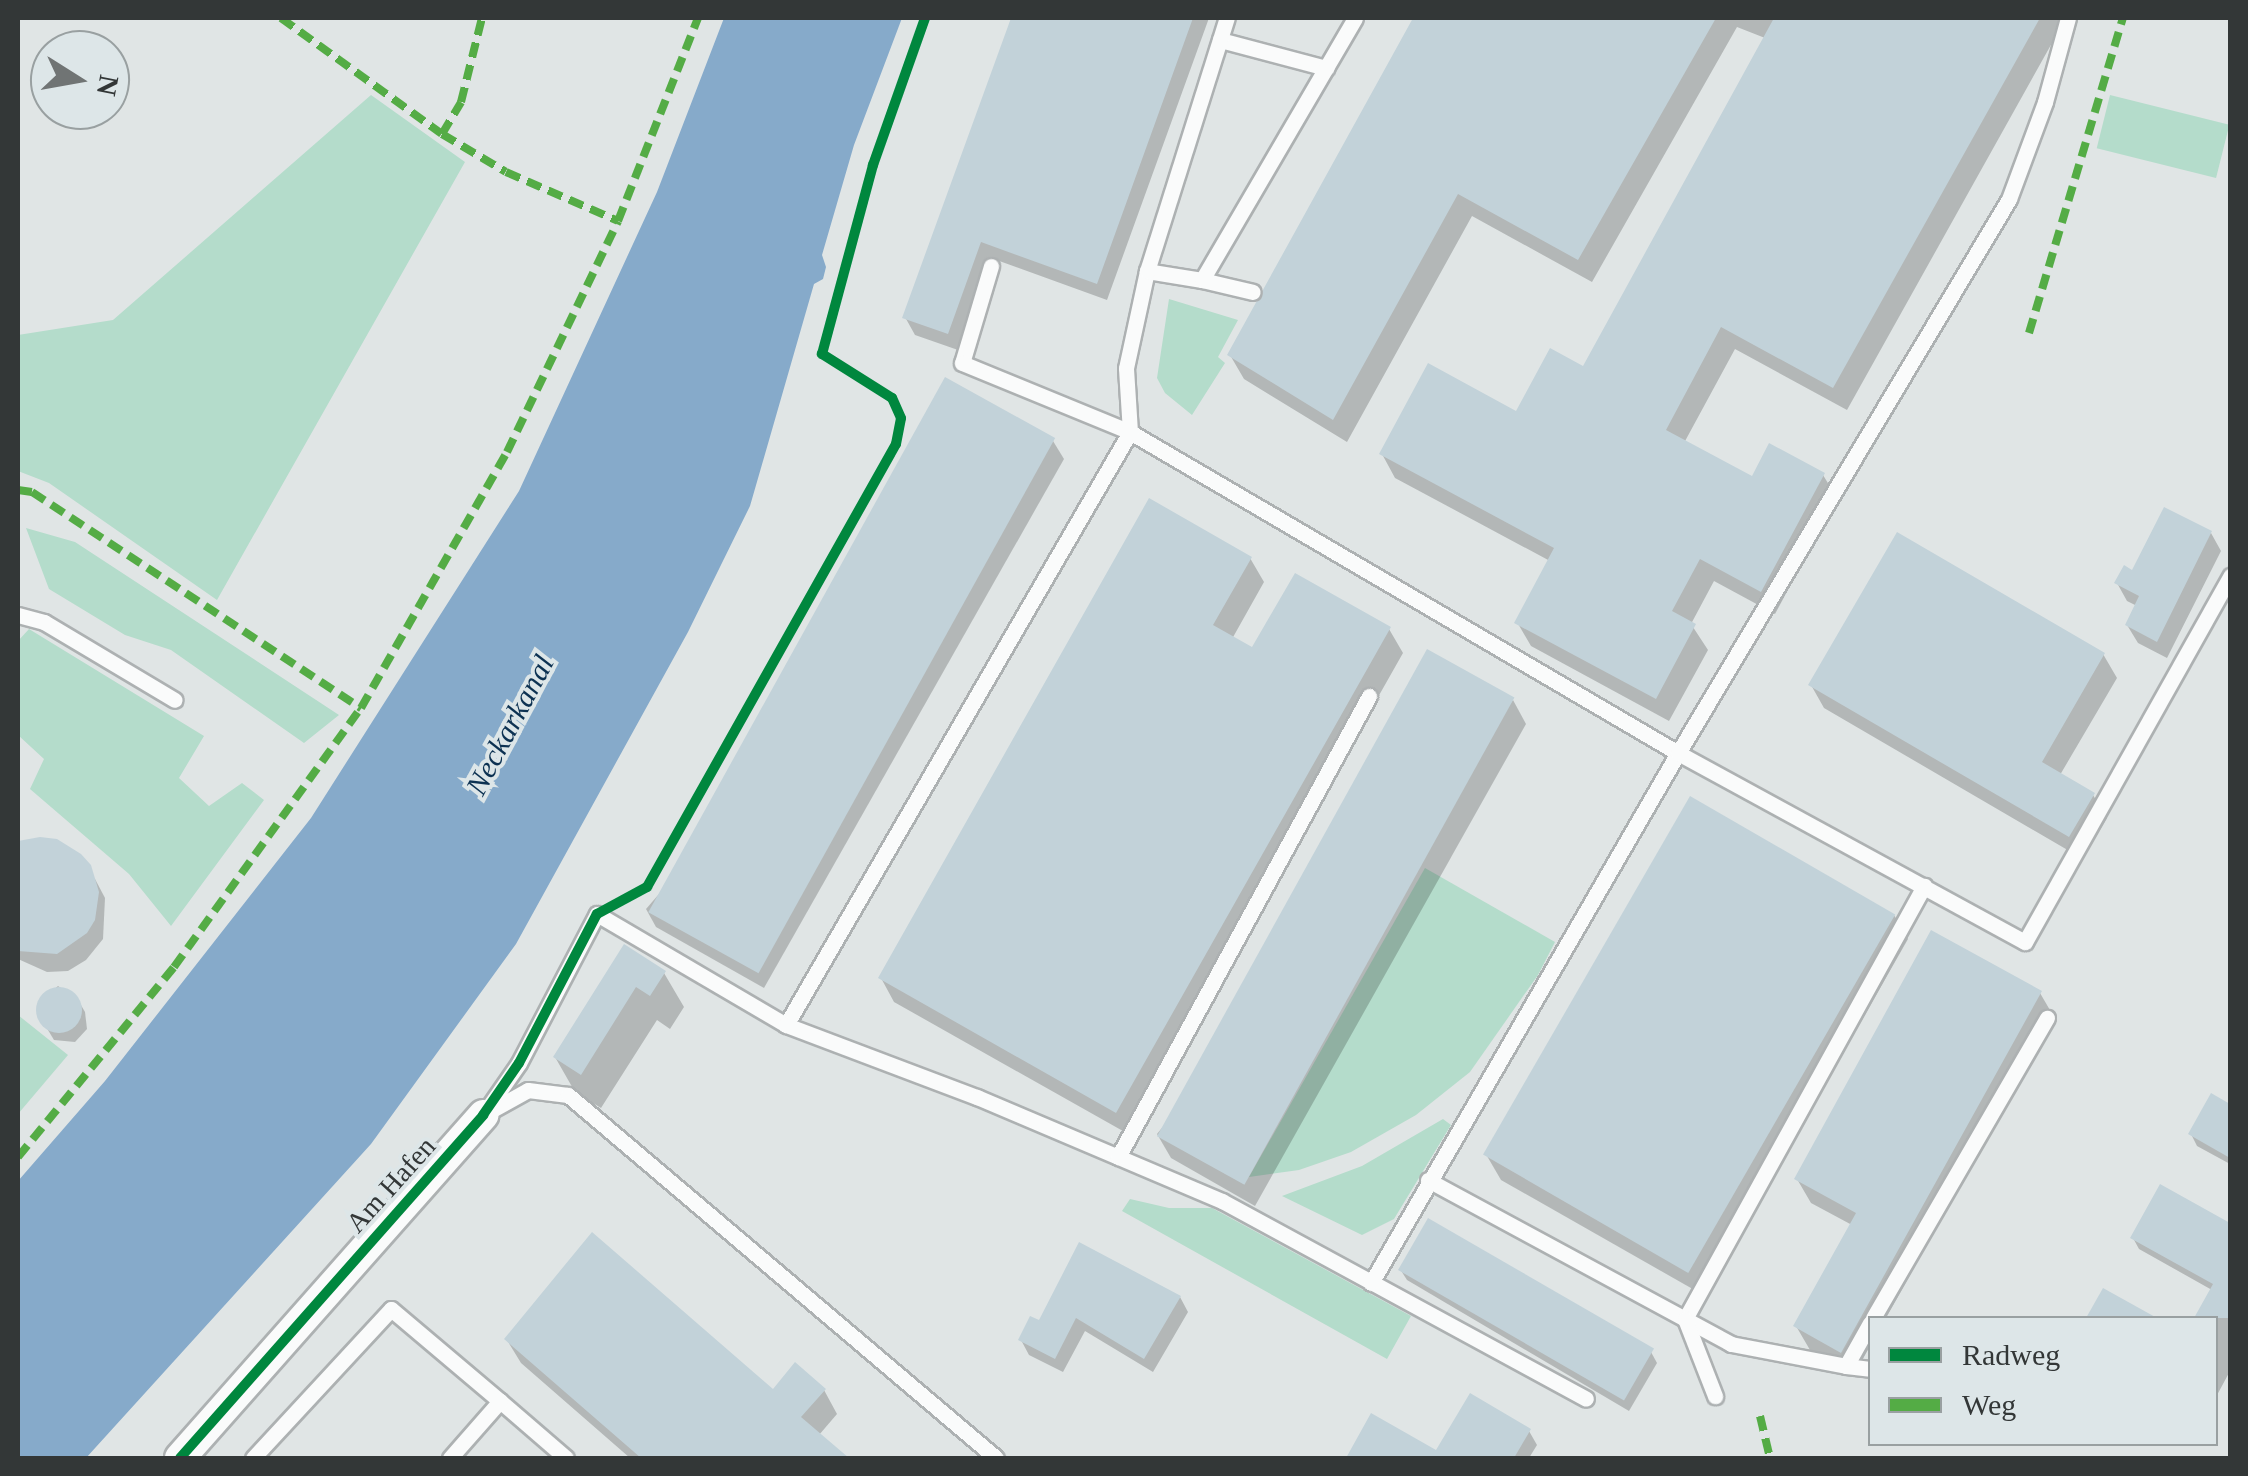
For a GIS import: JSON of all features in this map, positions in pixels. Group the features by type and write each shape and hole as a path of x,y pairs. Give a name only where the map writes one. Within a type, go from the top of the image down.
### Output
{"street":[{"name":"Am Hafen","path":"180,1458 483,1115"}],"lane":[{"path":"1228,18 1147,271 1126,368 1130,432 786,1024 1222,1201 1586,1398"},
{"path":"1202,280 1354,18"},
{"path":"1371,1283 1678,752 2009,199 2045,102 2068,18"},
{"path":"1220,40 1326,68"},
{"path":"990,266 962,363 1130,432 1678,752 2025,942 2230,576"},
{"path":"1147,271 1253,292"},
{"path":"18,614 44,622 174,700"},
{"path":"1118,1157 1369,696"},
{"path":"1714,1396 1685,1319 1924,886"},
{"name":"Am Hafen","path":"483,1115 519,1063 597,914 786,1024"},
{"path":"1875,1316 2047,1018"},
{"name":"Am Hafen","path":"483,1115 528,1090 568,1095 996,1458"},
{"path":"1428,1180 1730,1344 1868,1369"},
{"path":"253,1458 391,1309 566,1458"},
{"path":"1846,1366 1868,1328"},
{"path":"450,1458 500,1401"}],"green space":[{"path":"371,95 465,162 217,600 49,483 18,471 18,335 113,320"},
{"path":"2110,95 2229,125 2216,178 2097,148"},
{"path":"1169,299 1238,320 1218,357 1225,363 1192,415 1165,393 1157,378"},
{"path":"26,528 75,542 339,715 304,743 171,650 125,635 49,589"},
{"path":"29,629 204,736 179,778 209,806 242,783 264,800 171,926 129,874 30,789 44,759 18,735 18,641"},
{"path":"1425,868 1555,942 1538,975 1470,1072 1416,1115 1351,1152 1299,1170 1249,1177"},
{"path":"18,1015 68,1055 18,1114"},
{"path":"1443,1119 1451,1125 1394,1219 1362,1235 1282,1196 1362,1166"},
{"path":"1130,1199 1169,1208 1212,1208 1411,1316 1387,1359 1122,1211"}],"water":[{"name":"Neckarkanal","path":"724,18 902,18 854,145 822,255 826,267 823,279 814,284 750,506 688,632 516,944 371,1144 86,1458 18,1458 18,1181 105,1081 311,818 519,491 657,192"}],"building":[{"path":"1011,18 1193,18 1097,284 981,242 948,334 902,318"},
{"path":"1413,18 1716,18 1578,260 1458,194 1333,420 1227,355"},
{"path":"1774,18 2040,18 1833,388 1721,327 1666,430 1752,476 1769,443 1825,473 1761,592 1700,559 1672,611 1696,624 1656,699 1514,623 1554,548 1379,454 1428,363 1516,411 1550,348 1583,366"},
{"path":"945,377 1055,438 758,973 648,912"},
{"path":"1149,498 1252,557 1213,625 1252,647 1295,573 1391,627 1116,1113 878,978"},
{"path":"2164,507 2212,531 2157,642 2125,625 2139,596 2114,583 2124,565 2132,570"},
{"path":"1897,532 2105,653 2042,762 2095,793 2069,837 1808,685"},
{"path":"1427,649 1514,697 1244,1185 1157,1136"},
{"path":"1690,796 1895,914 1688,1273 1483,1155"},
{"path":"57,839 81,854 91,865 99,892 95,920 87,933 57,954 18,951 18,841"},
{"path":"1931,930 2042,991 1841,1353 1793,1326 1856,1213 1794,1179"},
{"path":"624,944 666,971 650,996 636,987 581,1075 553,1057"},
{"path":"59,987 75,994 82,1010 75,1026 59,1033 43,1026 36,1010 43,994"},
{"path":"2211,1093 2230,1104 2230,1158 2188,1134"},
{"path":"2160,1184 2230,1223 2230,1318 2195,1316 2213,1284 2130,1238"},
{"path":"1428,1218 1654,1348 1624,1400 1398,1270"},
{"path":"592,1232 773,1389 795,1362 826,1389 801,1417 849,1458 641,1458 504,1339"},
{"path":"1079,1242 1181,1296 1144,1359 1076,1318 1055,1359 1018,1340 1030,1316 1039,1320"},
{"path":"2103,1288 2153,1316 2087,1316"},
{"path":"1470,1393 1531,1429 1514,1458 1346,1458 1371,1413 1436,1450"}],"marked path":[{"path":"281,18 442,134 506,172 618,221"},
{"path":"442,134 461,102 482,18"},
{"path":"18,1157 174,967 361,708 507,452 618,221 698,18"},
{"path":"2029,333 2123,18"},
{"path":"18,490 32,492 361,708"},
{"path":"1760,1416 1770,1458"}],"cycle path":[{"path":"180,1458 483,1115 519,1063 597,914 647,887 896,444 901,418 892,398 822,354 873,165 925,18"}]}
